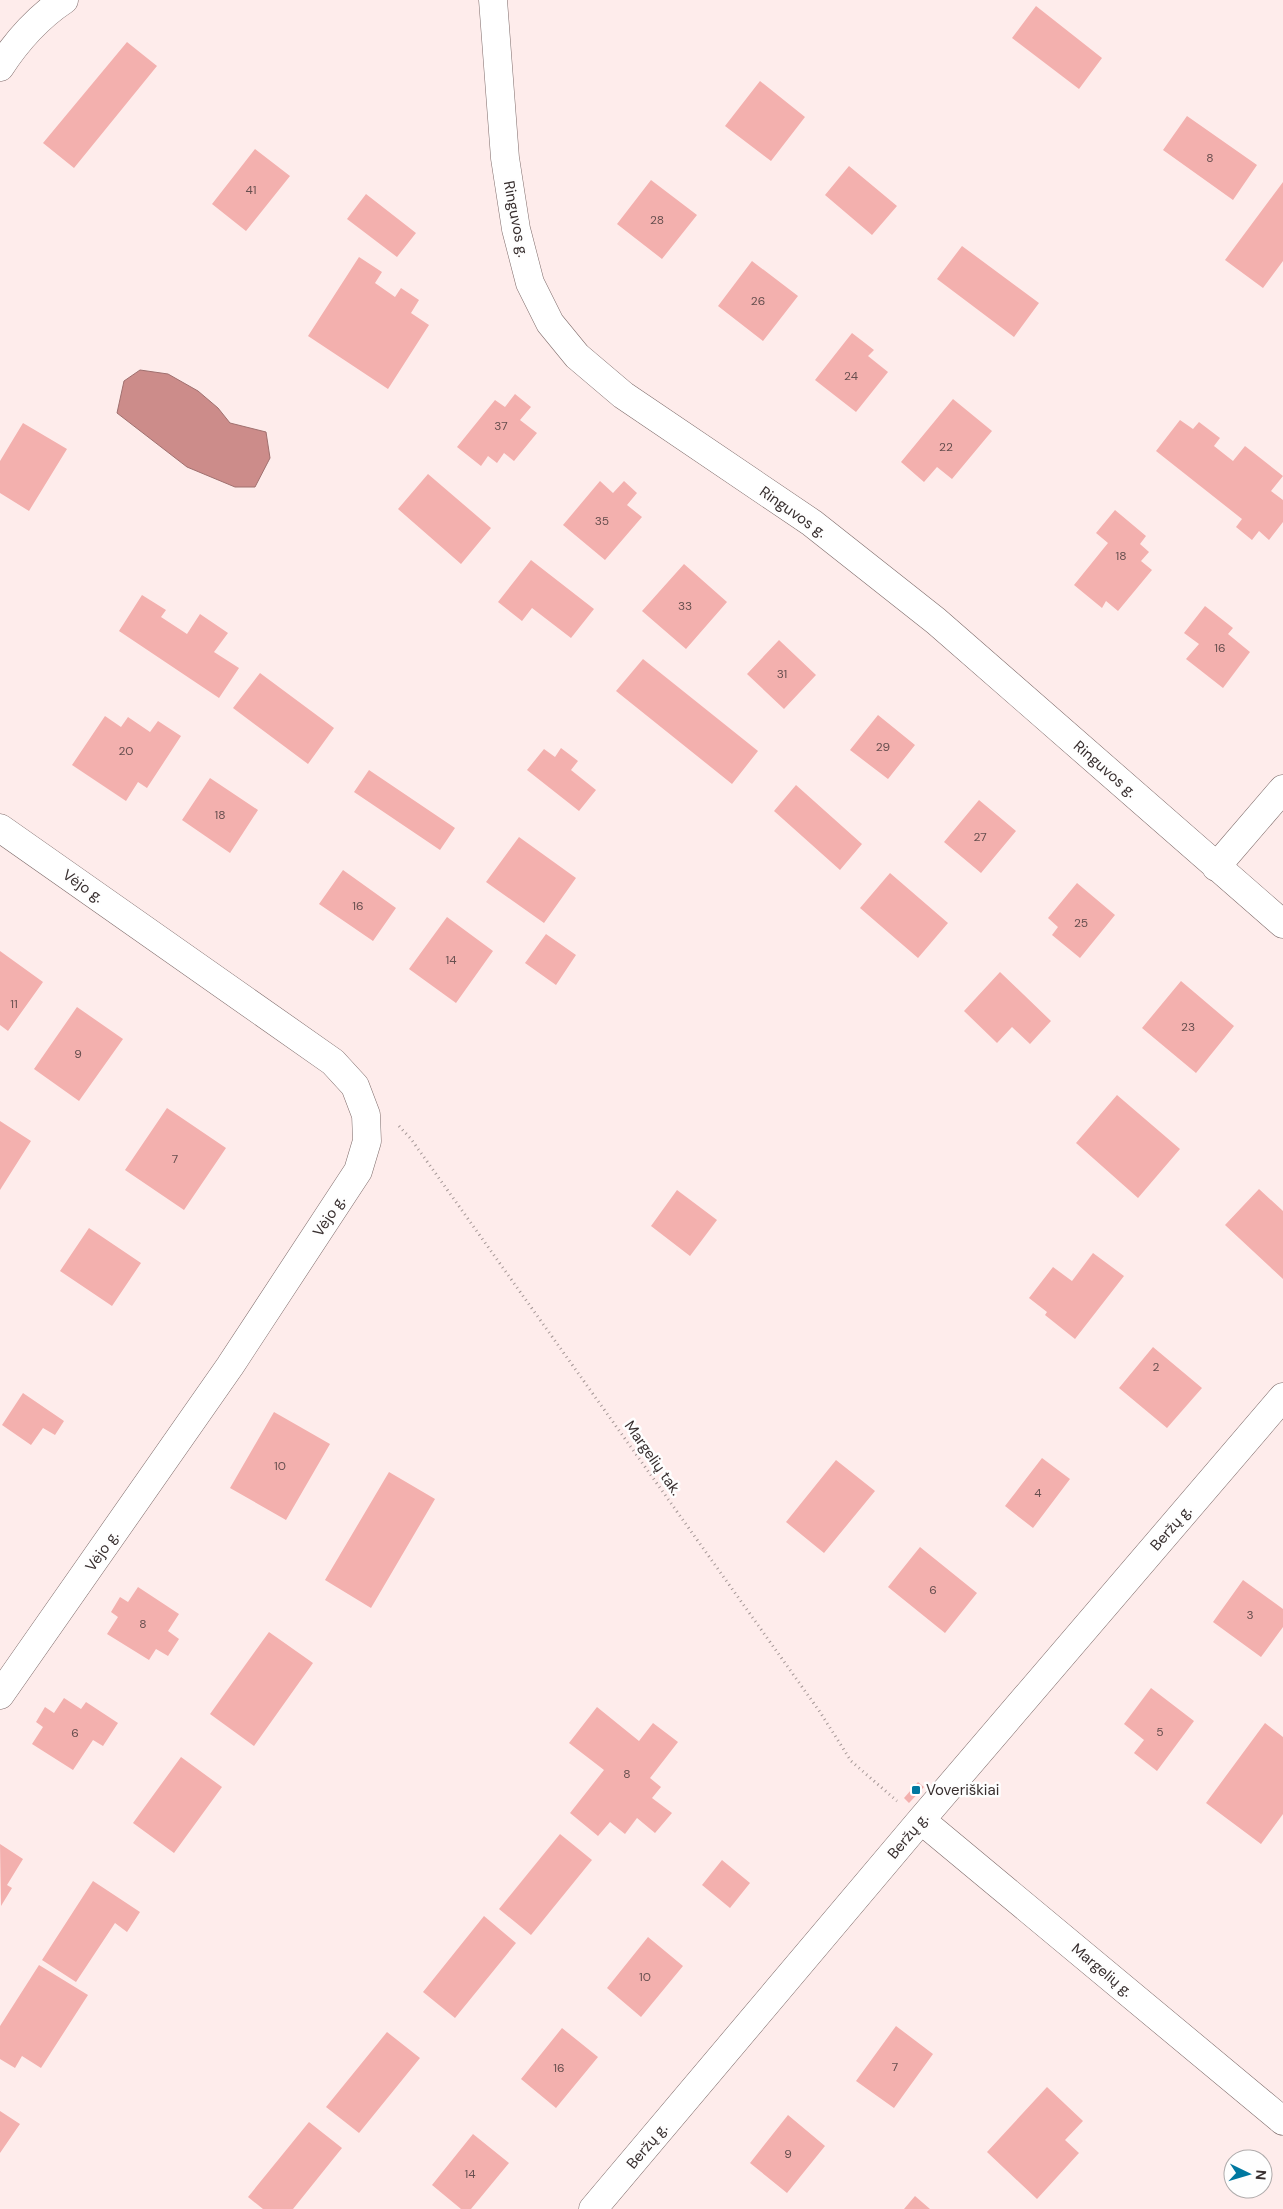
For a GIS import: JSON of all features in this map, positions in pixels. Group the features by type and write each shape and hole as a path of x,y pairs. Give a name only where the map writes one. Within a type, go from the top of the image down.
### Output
{"street":[{"path":"0,68 14,45 45,12 64,0"},
{"name":"Ringuvos g.","path":"493,0 505,158 516,229 530,283 550,323 577,356 622,395 812,523 936,621 1283,924"},
{"path":"1216,866 1283,789"},
{"name":"Vėjo g.","path":"0,828 333,1062 355,1086 366,1115 367,1141 358,1171 230,1366 0,1695"},
{"name":"Beržų g.","path":"593,2209 1283,1397"},
{"name":"Margelių g.","path":"922,1820 1283,2121"}],"path":[{"name":"Margelių tak.","path":"366,1115 379,1116 395,1121 411,1139 820,1712 852,1761 922,1820"}],"shaded area":[{"path":"140,370 168,374 198,391 218,408 230,423 266,432 270,458 255,487 235,487 187,467 117,413 124,381"}],"building":[{"path":"1036,6 1102,58 1079,89 1012,38"},
{"path":"127,42 157,66 74,168 43,143"},
{"path":"760,81 805,117 771,161 725,126"},
{"path":"1187,116 1257,165 1233,200 1163,150"},
{"path":"255,149 290,176 246,231 212,204"},
{"path":"849,166 897,206 872,235 825,195"},
{"path":"651,180 697,215 662,259 617,224"},
{"path":"1283,182 1283,261 1263,288 1225,260"},
{"path":"366,194 416,233 397,257 347,219"},
{"path":"962,246 1039,303 1014,337 937,279"},
{"path":"359,257 382,272 375,283 395,297 401,288 419,300 411,313 429,325 388,389 308,336"},
{"path":"752,261 798,296 763,341 718,306"},
{"path":"852,333 874,350 868,356 888,372 856,412 815,380"},
{"path":"515,394 531,407 520,420 537,433 514,461 504,453 497,463 488,456 481,466 457,447 495,400 505,407"},
{"path":"953,399 992,431 952,479 937,467 924,482 901,462"},
{"path":"1180,420 1193,429 1199,422 1220,438 1214,446 1233,461 1245,446 1283,476 1271,491 1283,500 1283,522 1269,540 1259,531 1252,540 1236,527 1242,519 1156,451"},
{"path":"23,423 67,449 29,511 0,493 0,461"},
{"path":"428,474 491,528 461,564 398,509"},
{"path":"600,481 613,493 624,481 637,493 627,505 642,517 605,560 563,525"},
{"path":"1115,510 1146,536 1140,544 1149,552 1141,561 1152,570 1118,611 1106,601 1102,608 1074,585 1108,543 1096,533"},
{"path":"531,560 594,609 571,638 532,608 522,621 498,602"},
{"path":"684,564 727,602 686,649 642,611"},
{"path":"142,595 166,610 161,617 187,634 200,614 228,633 214,652 239,668 219,698 119,631"},
{"path":"1205,606 1233,628 1228,634 1250,652 1223,688 1186,659 1199,644 1184,633"},
{"path":"779,640 816,675 784,709 747,674"},
{"path":"643,659 758,751 732,784 616,691"},
{"path":"260,673 334,728 308,764 233,708"},
{"path":"878,715 915,745 888,779 850,750"},
{"path":"105,716 121,727 128,717 150,732 158,721 181,736 147,788 138,782 126,801 72,765"},
{"path":"561,748 578,761 571,770 596,790 579,811 527,770 544,749 555,757"},
{"path":"369,770 455,828 440,850 354,792"},
{"path":"210,778 258,810 230,853 182,820"},
{"path":"796,785 862,844 840,870 774,811"},
{"path":"979,800 1016,831 981,873 944,842"},
{"path":"519,837 576,878 544,923 486,882"},
{"path":"343,870 396,908 373,941 319,904"},
{"path":"890,873 948,923 918,958 860,908"},
{"path":"1077,883 1115,915 1080,958 1052,935 1058,927 1048,918"},
{"path":"447,917 493,951 456,1003 409,969"},
{"path":"546,934 576,955 556,985 525,963"},
{"path":"0,951 43,982 8,1031 0,1025"},
{"path":"1000,972 1051,1021 1030,1044 1012,1027 997,1043 964,1011"},
{"path":"1181,981 1234,1026 1196,1073 1142,1028"},
{"path":"77,1007 123,1039 79,1101 34,1069"},
{"path":"1117,1095 1180,1149 1138,1198 1076,1143"},
{"path":"167,1108 226,1148 184,1210 125,1170"},
{"path":"0,1121 31,1141 0,1190"},
{"path":"1259,1189 1283,1211 1283,1279 1225,1225"},
{"path":"677,1190 717,1220 690,1256 651,1226"},
{"path":"89,1228 141,1263 112,1306 60,1271"},
{"path":"1093,1253 1124,1276 1075,1339 1045,1315 1047,1312 1029,1298 1053,1267 1072,1281"},
{"path":"1153,1347 1202,1388 1167,1428 1119,1388"},
{"path":"23,1393 64,1421 55,1435 43,1428 31,1445 2,1425"},
{"path":"274,1412 330,1444 286,1520 230,1488"},
{"path":"1042,1458 1070,1479 1033,1528 1005,1506"},
{"path":"836,1460 875,1491 824,1553 786,1522"},
{"path":"389,1472 435,1499 371,1608 325,1580"},
{"path":"920,1547 977,1593 945,1633 888,1587"},
{"path":"1243,1580 1283,1609 1283,1627 1261,1657 1213,1622"},
{"path":"138,1587 179,1614 168,1631 179,1639 168,1656 156,1649 149,1660 107,1634 118,1617 111,1612 120,1597 128,1602"},
{"path":"269,1632 313,1663 254,1746 210,1714"},
{"path":"1151,1688 1194,1721 1157,1771 1134,1753 1144,1740 1124,1724"},
{"path":"64,1698 81,1709 86,1702 118,1723 103,1746 93,1740 73,1770 32,1744 43,1727 36,1722 45,1707 54,1713"},
{"path":"597,1707 639,1741 653,1723 678,1742 650,1778 661,1787 652,1798 672,1813 655,1833 637,1818 625,1834 610,1822 598,1836 570,1813 604,1770 569,1743"},
{"path":"1265,1723 1283,1737 1283,1814 1261,1844 1206,1803"},
{"path":"181,1757 222,1787 174,1853 133,1823"},
{"path":"918,1782 924,1787 909,1803 904,1798"},
{"path":"560,1834 592,1860 531,1935 499,1909"},
{"path":"0,1844 23,1859 7,1885 12,1888 1,1906"},
{"path":"722,1860 750,1883 730,1908 702,1885"},
{"path":"93,1881 140,1912 127,1932 115,1923 76,1982 42,1960"},
{"path":"484,1916 516,1943 455,2018 423,1992"},
{"path":"648,1937 683,1966 641,2017 607,1988"},
{"path":"39,1965 88,1995 41,2068 22,2056 15,2068 0,2059 0,2026"},
{"path":"896,2026 933,2054 894,2108 856,2081"},
{"path":"562,2028 598,2057 556,2108 521,2079"},
{"path":"387,2032 420,2058 359,2133 326,2107"},
{"path":"1047,2087 1083,2121 1065,2140 1079,2153 1037,2199 987,2152"},
{"path":"0,2111 20,2124 0,2153"},
{"path":"788,2115 825,2146 787,2193 750,2163"},
{"path":"309,2122 342,2148 293,2209 263,2209 248,2197"},
{"path":"473,2134 509,2163 471,2209 461,2209 432,2185"},
{"path":"915,2196 930,2209 904,2209"}],"place":[{"name":"Voveriškiai","path":"916,1790"}]}
